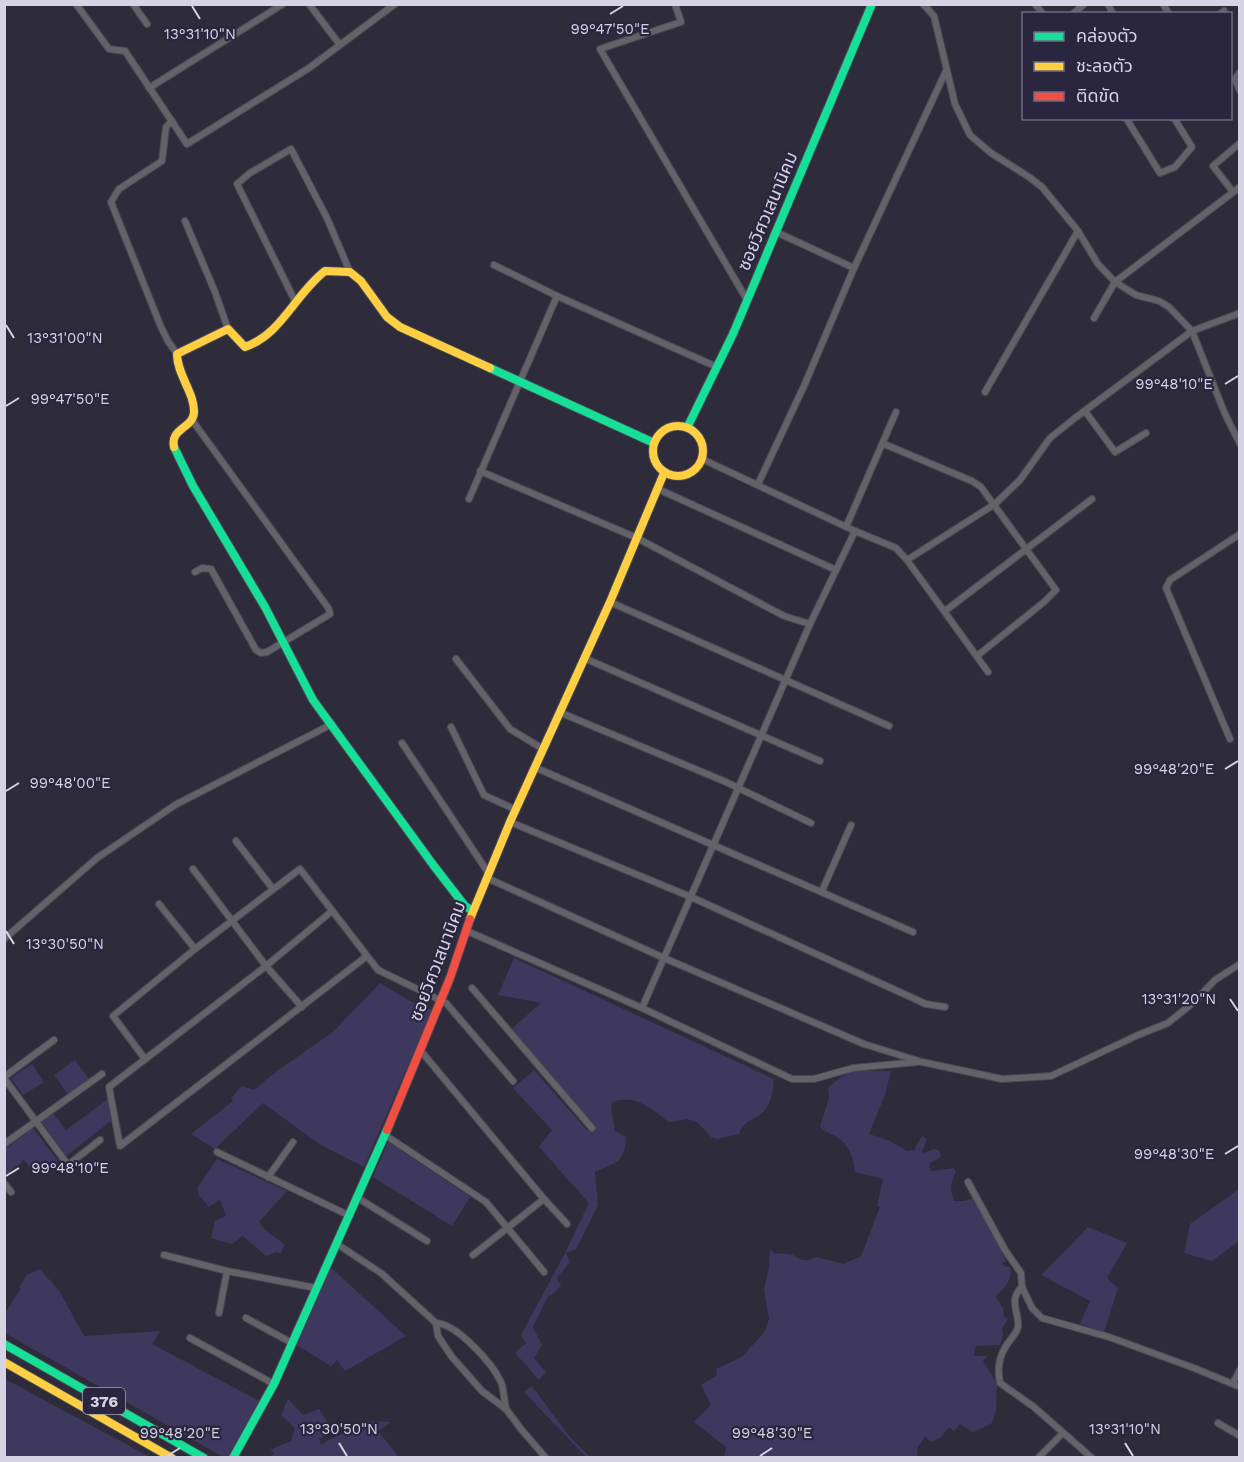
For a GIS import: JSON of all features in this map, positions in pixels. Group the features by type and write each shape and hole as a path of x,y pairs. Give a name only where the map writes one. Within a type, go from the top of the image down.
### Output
{"street":[{"path":"76,4 109,50 125,51 187,144 309,68 395,4"},
{"path":"133,4 147,24"},
{"path":"149,88 282,4"},
{"path":"309,4 340,45"},
{"path":"675,4 681,22 600,49 747,300"},
{"name":"ซอยวิศวเสนานิคม","path":"687,428 747,300 872,4"},
{"path":"923,4 934,16 955,104 970,135 991,153 1042,187 1078,231 1098,264 1115,282 1136,295 1159,301 1169,307 1192,332 1239,444"},
{"path":"758,484 804,386 854,268 946,71"},
{"path":"1239,72 1235,79 1239,91"},
{"path":"1127,120 1160,173 1175,166 1192,147 1175,120"},
{"path":"172,122 166,127 162,161 119,189 111,202 161,327 177,354 178,370 194,410 192,420 176,432 173,444 193,486 265,607 314,700 434,866 465,906 473,912"},
{"path":"1233,192 1213,166 1239,143"},
{"path":"295,301 237,184 250,173 291,149 327,218 350,272 361,282 387,317 400,327 654,443"},
{"path":"1094,318 1115,282 1239,187"},
{"path":"185,221 228,329 239,343 245,346 264,338 311,283 325,271 350,272"},
{"path":"985,392 1078,231"},
{"path":"776,232 854,268"},
{"path":"494,265 717,367"},
{"path":"469,499 558,296"},
{"path":"907,560 995,504 1020,480 1050,438 1085,411 1192,332 1239,313"},
{"path":"177,354 228,329"},
{"path":"1085,411 1115,452 1146,433"},
{"path":"846,527 896,412"},
{"path":"192,420 329,609 330,614 267,652 258,652 211,569 206,567 195,572"},
{"path":"671,427 687,428 699,437 703,452 702,459 699,466 687,475 672,476 664,473 654,460 654,443 658,435 671,427"},
{"path":"884,444 972,481 981,487 1052,582 1056,592 977,656"},
{"path":"702,459 896,548 945,611 988,672"},
{"path":"480,471 637,538 784,615 810,624"},
{"name":"ซอยวิศวเสนานิคม","path":"232,1458 274,1384 358,1198 421,1051 473,912 510,822 610,602 664,473"},
{"path":"658,489 836,570"},
{"path":"945,611 1092,499"},
{"path":"642,1008 810,624 855,531"},
{"path":"1230,739 1166,584 1239,534"},
{"path":"610,602 889,726"},
{"path":"584,658 820,761"},
{"path":"456,659 510,729 543,749"},
{"path":"559,712 739,788 811,823"},
{"path":"4,939 97,858 175,805 332,724"},
{"path":"451,728 484,795 516,810"},
{"path":"402,743 488,876 664,958 864,1044 922,1062 1002,1079 1051,1076 1168,1023 1194,1002 1215,980 1239,964"},
{"path":"534,767 913,932"},
{"path":"510,822 691,897 895,991 926,1004 945,1008"},
{"path":"822,891 851,825"},
{"path":"236,841 273,889"},
{"path":"193,869 266,966 302,1007"},
{"path":"145,1059 113,1016 300,869 378,970 450,1006 513,1081"},
{"path":"159,904 195,950"},
{"path":"332,911 266,966 109,1087 120,1146 367,956"},
{"path":"467,931 642,1008 792,1079 814,1079 853,1068 922,1062"},
{"path":"472,988 592,1128"},
{"path":"54,1040 4,1077 68,1165 100,1140"},
{"path":"421,1051 567,1224"},
{"path":"4,1144 102,1074"},
{"path":"385,1135 486,1202 544,1272"},
{"path":"267,1177 293,1142"},
{"path":"217,1152 350,1216"},
{"path":"968,1182 1005,1250 1021,1273 1022,1287 1032,1308 1042,1318 1109,1337 1239,1387"},
{"path":"4,1183 11,1192"},
{"path":"358,1198 427,1241"},
{"path":"473,1255 544,1199"},
{"path":"337,1244 381,1273 436,1323 438,1336 452,1358 482,1391 506,1409 546,1458"},
{"path":"164,1255 227,1271 316,1288"},
{"path":"219,1313 227,1271"},
{"path":"1022,1287 1016,1292 1014,1300 1017,1332 1001,1356 997,1368 1000,1383 1034,1407 1092,1458"},
{"path":"246,1317 292,1343"},
{"path":"436,1323 444,1323 469,1342 487,1361 501,1383 506,1409"},
{"path":"190,1338 274,1384"},
{"name":"376","path":"4,1344 204,1458"},
{"name":"376","path":"4,1362 172,1458"},
{"path":"1233,1383 1239,1370"},
{"path":"1218,1423 1239,1436"},
{"path":"1038,1458 1063,1433"}],"shaded area":[{"path":"514,958 774,1079 773,1092 764,1111 747,1123 739,1134 717,1139 711,1137 697,1122 687,1119 669,1122 636,1101 612,1102 615,1131 626,1137 624,1152 614,1163 595,1172 598,1205 576,1249 566,1253 570,1262 557,1278 561,1286 548,1296 533,1327 542,1345 534,1358 546,1372 539,1380 515,1353 526,1343 521,1335 589,1203 539,1147 552,1130 513,1088 534,1070 587,1130 591,1129 509,1031 541,1003 498,995"},
{"path":"380,983 410,1001 432,1010 364,1167 319,1144 263,1103 215,1149 191,1134 233,1101 231,1098 242,1086 254,1090 274,1073 333,1032"},
{"path":"75,1060 89,1079 68,1094 54,1075"},
{"path":"32,1064 44,1082 23,1095 11,1078"},
{"path":"854,1071 891,1071 885,1095 869,1134 890,1141 907,1151 914,1150 922,1136 927,1139 922,1151 924,1153 934,1149 941,1155 940,1158 930,1163 929,1168 931,1171 954,1168 956,1172 951,1186 954,1201 974,1198 1006,1261 1002,1263 1005,1267 1010,1267 1009,1280 996,1297 1003,1308 1004,1317 1008,1319 1002,1328 1003,1335 1000,1345 976,1346 974,1356 987,1356 983,1361 997,1383 996,1410 992,1423 973,1432 960,1424 954,1431 949,1427 941,1437 931,1442 925,1436 918,1447 917,1457 724,1458 726,1447 694,1422 711,1405 701,1385 717,1375 716,1369 742,1357 765,1331 769,1319 764,1290 770,1248 773,1253 791,1254 804,1260 816,1257 844,1264 861,1256 880,1207 877,1206 883,1179 855,1172 852,1157 845,1144 820,1126 829,1098 828,1088 841,1077"},
{"path":"108,1099 111,1121 66,1156 41,1121 53,1113 66,1130"},
{"path":"33,1128 58,1161 37,1176 24,1160 5,1175 5,1149"},
{"path":"388,1142 470,1197 452,1226 373,1177"},
{"path":"217,1159 287,1191 259,1222 264,1229 284,1244 281,1254 277,1252 266,1256 243,1236 232,1244 211,1238 215,1221 226,1216 220,1199 209,1207 200,1197 197,1188"},
{"path":"1239,1189 1239,1241 1212,1261 1184,1253 1190,1224"},
{"path":"1088,1227 1127,1243 1107,1278 1118,1288 1104,1332 1080,1324 1090,1301 1041,1275"},
{"path":"330,1267 406,1336 345,1371 337,1360 331,1366 295,1344"},
{"path":"40,1269 60,1292 84,1336 160,1331 152,1344 261,1402 230,1456 223,1457 5,1333 4,1315 21,1288 19,1287 27,1275"},
{"path":"5,1379 150,1457 5,1457"},
{"path":"532,1386 569,1436 590,1457 586,1457 524,1392"},
{"path":"288,1399 303,1415 319,1409 333,1431 319,1439 321,1444 368,1421 391,1422 378,1431 399,1457 272,1457 274,1452 270,1450 291,1441 295,1428 281,1415"}],"traffic: fast":[{"path":"687,428 733,334 872,4"},
{"path":"490,368 654,443"},
{"path":"174,447 193,486 265,607 313,700 434,866 465,906 473,911"},
{"path":"233,1458 274,1384 387,1130"},
{"path":"4,1344 204,1458"}],"traffic: slow":[{"path":"174,447 175,436 189,422 194,413 192,398 180,369 177,354 228,329 245,347 258,341 279,323 314,280 325,271 350,272 361,281 387,317 400,327 490,368"},
{"path":"673,426 683,426 696,433 703,446 703,451 703,456 696,469 683,476 673,476 664,472 657,465 653,456 653,446 657,437 664,430 673,426"},
{"path":"470,919 510,822 610,602 664,473"},
{"path":"4,1362 172,1458"}],"traffic: jam":[{"path":"387,1130 450,978 470,919"}]}
